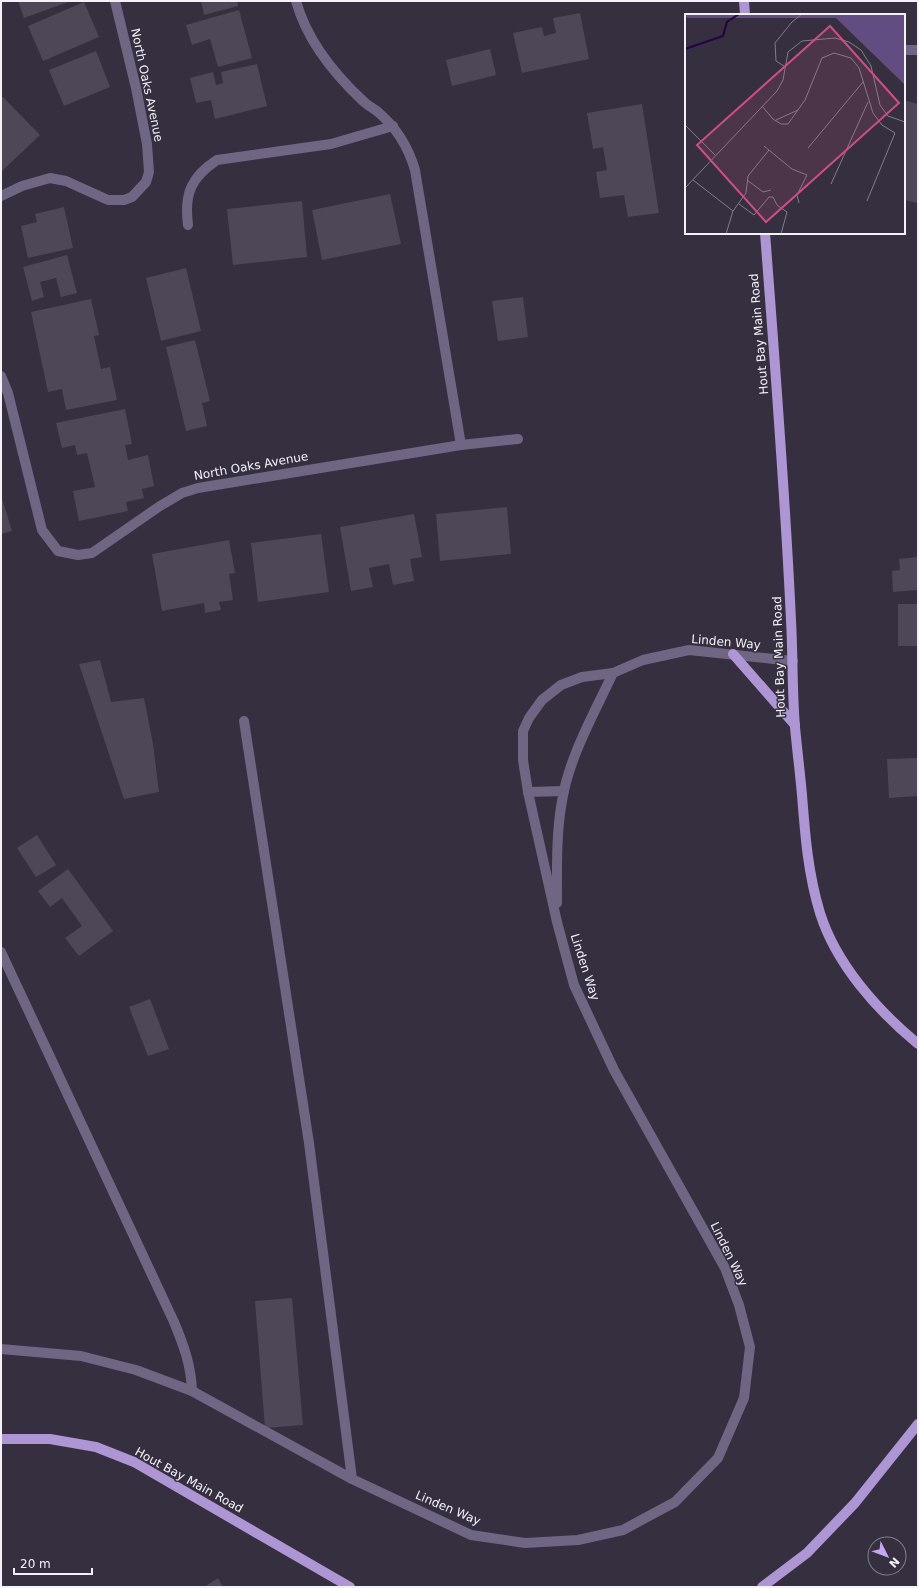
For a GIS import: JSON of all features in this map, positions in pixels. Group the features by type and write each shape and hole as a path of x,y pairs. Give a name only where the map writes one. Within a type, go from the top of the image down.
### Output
{"main road":[{"path":"744,1 746,14"},
{"name":"Hout Bay Main Road","path":"765,234 784,479 795,726 807,855 820,914 830,939 840,957 867,994 904,1033 918,1044"},
{"path":"733,654 795,726"},
{"path":"762,1587 807,1553 855,1503 918,1424"},
{"name":"Hout Bay Main Road","path":"1,1439 50,1439 96,1447 134,1462 350,1587"}],"street":[{"name":"North Oaks Avenue","path":"1,196 22,186 50,178 66,181 108,200 124,200 132,197 146,182 149,172 147,144 136,88 115,1"},
{"path":"296,1 299,12 311,39 323,58 364,102 393,126 410,152 415,170 460,445"},
{"path":"905,50 918,50"},
{"path":"188,225 186,212 188,194 193,182 203,169 217,160 331,144 393,126"},
{"name":"North Oaks Avenue","path":"1,376 8,393 42,530 58,551 68,554 92,553 160,506 182,493 198,488 460,445 518,439"},
{"name":"Linden Way","path":"1,1349 81,1356 136,1370 192,1391 352,1479 471,1535 525,1543 578,1540 623,1530 675,1502 718,1458 744,1398 750,1347 739,1305 725,1268 618,1077 592,1026 574,984 557,922 528,792 523,760 523,730 529,718 542,700 562,685 582,677 613,673 643,660 670,653 690,650 793,661"},
{"name":"Linden Way","path":"557,922 558,844 564,791 570,769 613,673"},
{"path":"244,721 309,1143 352,1479"},
{"path":"528,792 564,791"},
{"path":"1,952 174,1322 185,1348 192,1371 192,1391"}],"building":[{"path":"18,1 71,1 24,18"},
{"path":"201,1 237,1 238,6 204,15"},
{"path":"84,2 99,37 43,61 28,26"},
{"path":"239,10 252,58 218,67 210,39 192,45 186,25"},
{"path":"580,13 589,59 522,73 513,33 542,27 544,36 556,33 553,18"},
{"path":"490,49 496,75 452,86 446,60"},
{"path":"96,51 110,87 64,106 49,70"},
{"path":"257,64 267,106 215,119 211,100 196,103 190,78 213,72 216,85 223,83 221,72"},
{"path":"3,97 40,135 1,172 1,98"},
{"path":"905,100 918,104 918,203 905,200"},
{"path":"642,104 659,213 628,217 624,195 600,198 596,172 607,170 603,147 593,149 587,113"},
{"path":"390,194 401,244 322,260 312,210"},
{"path":"302,201 307,257 233,265 227,209"},
{"path":"64,207 73,248 28,258 21,226 37,222 35,214"},
{"path":"67,255 77,293 61,297 56,278 40,282 44,297 32,301 23,267"},
{"path":"186,268 201,331 161,341 146,278"},
{"path":"523,297 528,337 498,341 492,301"},
{"path":"91,299 99,335 94,336 101,369 110,367 117,400 66,410 62,389 48,392 31,312"},
{"path":"195,340 210,401 202,403 207,426 186,431 166,347"},
{"path":"125,409 132,444 125,445 128,460 148,455 154,486 142,489 144,498 126,502 128,511 79,521 73,491 95,487 87,453 77,455 75,445 62,448 56,423"},
{"path":"1,495 12,531 1,534"},
{"path":"507,507 511,554 440,561 436,514"},
{"path":"414,514 422,557 410,559 414,581 393,585 389,564 369,568 373,587 351,591 340,527"},
{"path":"321,534 329,592 258,602 251,543"},
{"path":"229,540 235,573 229,574 233,600 219,602 221,610 205,613 204,603 162,611 152,554"},
{"path":"918,557 918,590 893,592 892,571 900,570 899,559"},
{"path":"898,604 918,604 918,646 898,646"},
{"path":"100,660 111,702 144,698 153,744 159,792 124,799 79,664"},
{"path":"918,758 918,796 889,798 887,759"},
{"path":"37,835 56,865 36,877 17,848"},
{"path":"68,869 113,931 79,956 65,938 82,926 62,898 50,907 38,891"},
{"path":"150,999 169,1049 148,1056 129,1007"},
{"path":"292,1298 303,1425 265,1428 255,1301"},
{"path":"218,1578 223,1587 204,1587"}]}
